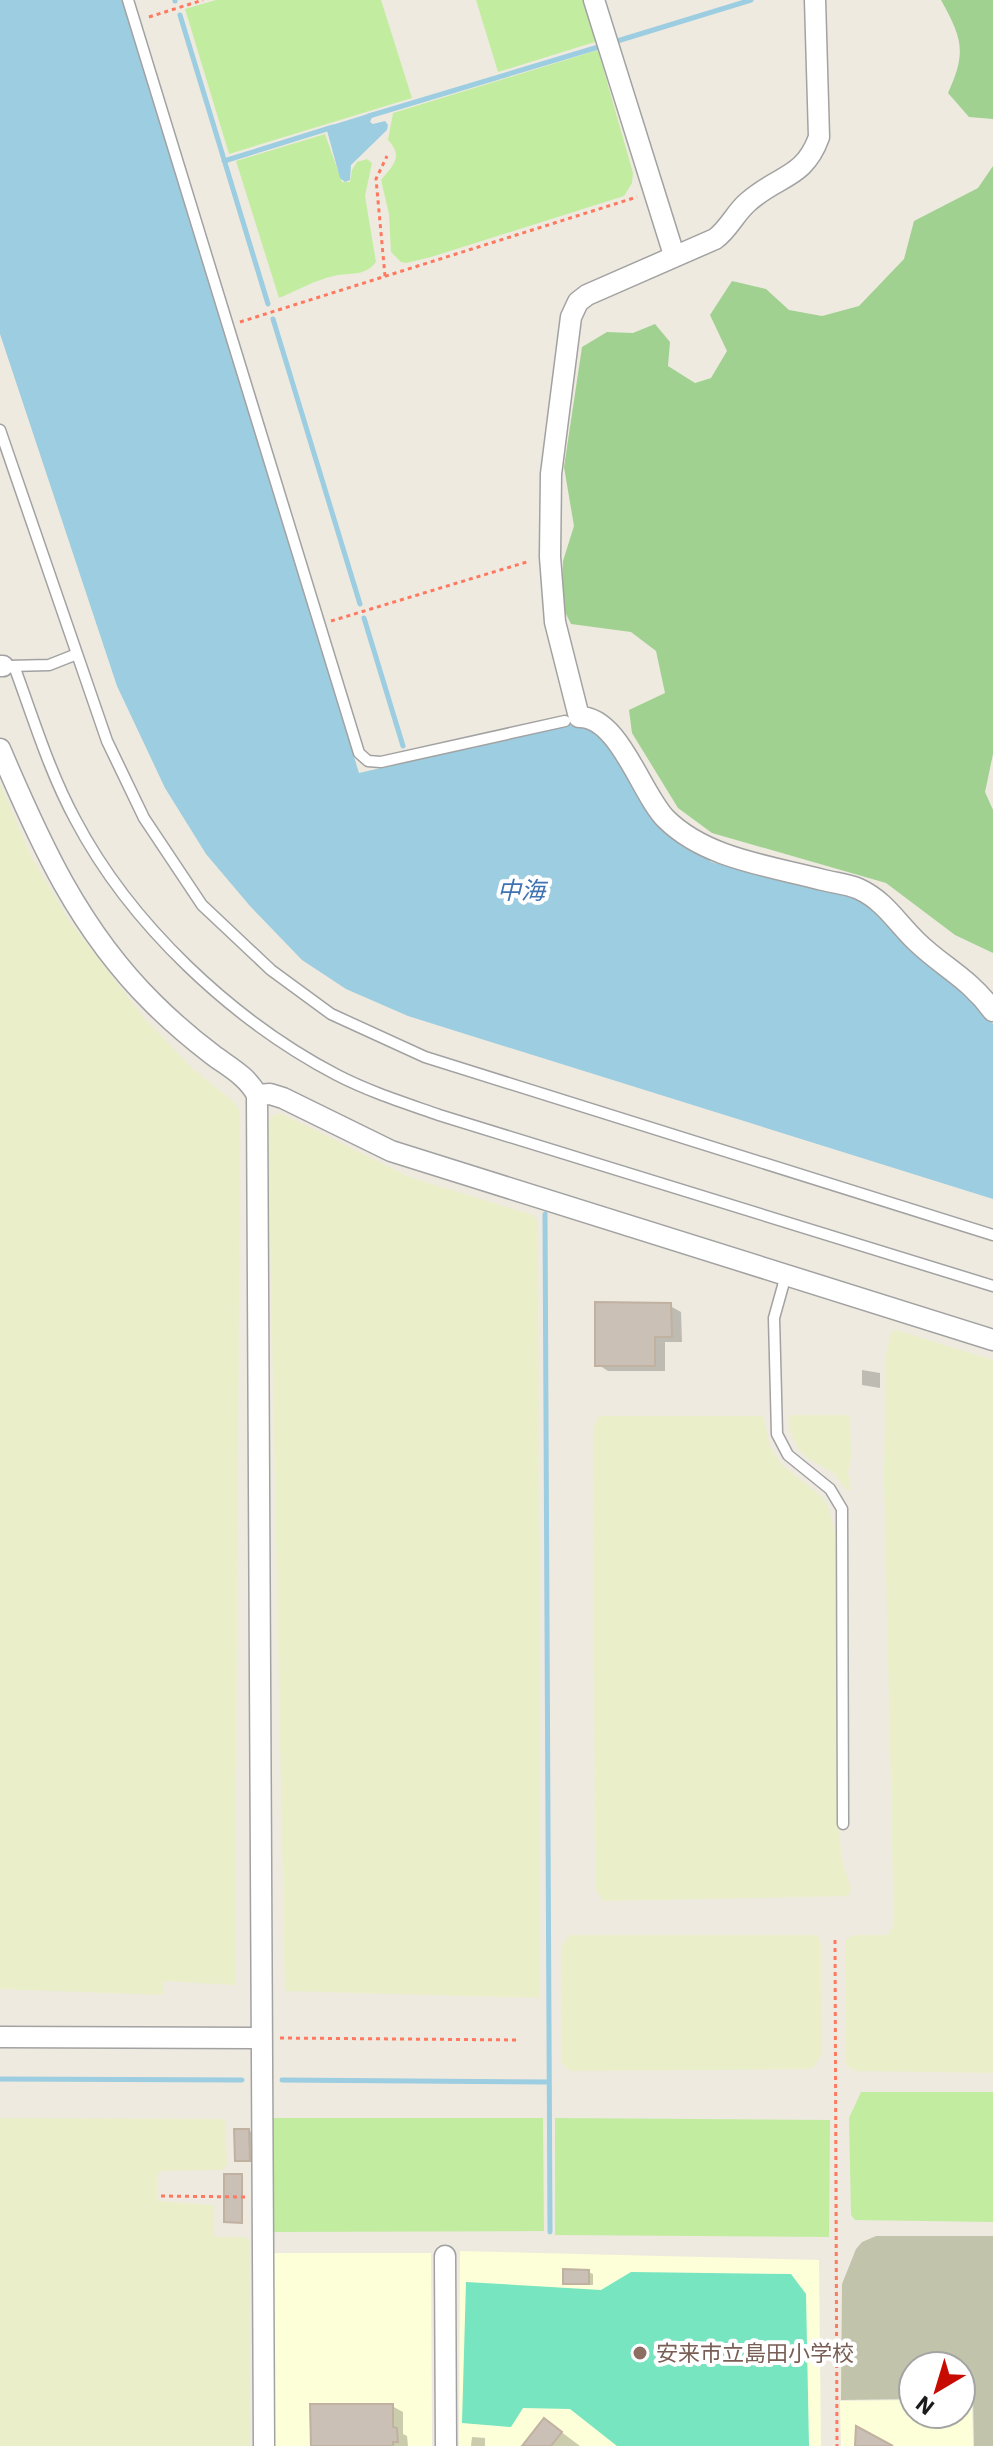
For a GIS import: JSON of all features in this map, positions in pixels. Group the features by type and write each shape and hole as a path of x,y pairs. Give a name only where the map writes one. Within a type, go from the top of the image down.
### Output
{"street":[{"path":"594,0 674,255"},
{"path":"815,0 819,137 812,157 801,168 745,204 726,231 715,239 587,295 578,302 568,327 551,474 550,557 555,622 572,719 588,717 606,728 655,808 677,830 724,854 857,888 880,901 918,943 978,989 993,1011"},
{"path":"0,749 38,839 59,880 86,921 152,1003 241,1075 257,1095 264,2446"},
{"path":"257,1095 270,1094 283,1098 391,1151 993,1340"},
{"path":"0,2037 260,2038"},
{"path":"445,2256 446,2446"}],"lane":[{"path":"128,0 359,753 368,761 381,762 572,719"},
{"path":"0,430 107,741 144,818 202,905 271,970 331,1014 425,1057 993,1235"},
{"path":"77,654 49,665 6,666 74,817 98,859 122,892 186,963 274,1037 337,1074 381,1095 993,1286"},
{"path":"786,1275 774,1318 777,1434 788,1455 830,1489 842,1509 843,1824"}],"path":[{"path":"134,22 203,0"},
{"path":"385,276 376,179 387,156"},
{"path":"228,326 652,192"},
{"path":"320,625 541,557"},
{"path":"835,1940 837,2446"},
{"path":"260,2038 520,2040"},
{"path":"161,2196 262,2197"}],"shaded area":[{"path":"0,784 32,858 68,919 144,1018 193,1069 234,1102 240,1111 235,1985 163,1981 163,1995 0,1989"},
{"path":"280,1113 409,1177 533,1215 538,1223 540,1998 285,1991 268,1126 271,1117"},
{"path":"896,1330 993,1360 993,2073 855,2071 846,2065 845,1940 854,1935 888,1935 894,1925 884,1477 886,1354 891,1333"},
{"path":"789,1415 850,1415 851,1457 848,1473 851,1490 847,1490 833,1473 798,1449 789,1428"},
{"path":"599,1416 761,1416 770,1447 781,1464 822,1497 828,1507 835,1532 838,1823 842,1860 851,1889 848,1896 603,1901 595,1888 593,1428"},
{"path":"570,1935 818,1935 821,1944 822,2055 812,2069 571,2071 562,2064 561,1947"},
{"path":"0,2118 225,2119 227,2165 222,2170 162,2171 157,2174 157,2201 214,2205 214,2234 217,2237 245,2237 250,2241 250,2446 0,2446"},
{"path":"876,2236 993,2236 993,2446 974,2446 974,2430 977,2430 977,2350 897,2350 897,2399 841,2400 842,2284 856,2249 862,2242"},
{"name":"安来市立島田小学校","path":"460,2251 819,2260 821,2446 459,2446"},
{"path":"273,2253 431,2253 432,2446 274,2446"},
{"path":"897,2400 897,2430 973,2430 973,2446 841,2446 840,2401"}],"green space":[{"path":"216,0 381,0 412,98 229,154 185,9"},
{"path":"476,0 585,0 598,41 498,72"},
{"path":"941,0 993,0 993,119 969,117 948,93 958,67 960,45"},
{"path":"598,50 633,173 632,183 624,196 431,257 401,262 391,252 389,214 381,180 396,156 388,140 393,113"},
{"path":"325,134 342,182 350,182 357,162 367,159 372,163 365,196 376,262 362,272 327,278 279,298 236,161"},
{"path":"993,166 993,754 985,792 993,810 993,953 955,935 886,883 712,833 678,808 632,733 629,710 665,693 656,651 631,632 571,624 561,604 563,561 574,526 564,467 582,347 607,332 633,333 655,324 670,342 668,366 695,383 711,378 727,351 710,315 732,281 766,289 789,310 822,316 859,306 904,259 914,221 978,188"},
{"path":"861,2092 993,2092 993,2222 855,2220 851,2215 849,2118"},
{"path":"273,2118 543,2118 544,2231 274,2232"},
{"path":"555,2118 830,2120 829,2237 555,2235"},
{"name":"安来市立島田小学校","path":"631,2272 791,2274 806,2294 809,2446 617,2446 570,2409 523,2408 511,2427 462,2423 466,2282 601,2290"}],"water":[{"name":"中海","path":"0,0 122,0 359,773 569,725 588,724 711,862 866,899 974,994 993,1024 993,1199 408,1016 346,989 302,960 206,854 165,788 117,686 0,334"},
{"path":"374,112 370,122 385,121 387,130 351,165 350,180 345,182 340,178 326,127"}],"building":[{"path":"595,1302 671,1303 672,1337 655,1337 655,1366 595,1366"},
{"path":"234,2129 249,2129 250,2161 235,2161"},
{"path":"224,2174 242,2174 242,2223 224,2222"},
{"path":"563,2269 589,2270 589,2284 563,2284"},
{"path":"310,2404 393,2404 393,2427 397,2428 398,2442 393,2442 393,2446 311,2446"},
{"path":"544,2418 562,2432 551,2446 522,2446"},
{"path":"856,2426 893,2446 855,2446"}],"waterway":[{"path":"614,42 751,0"},
{"path":"180,15 268,304"},
{"path":"369,116 605,45"},
{"path":"224,161 333,127"},
{"path":"273,319 360,604"},
{"path":"364,618 403,746"},
{"path":"545,1214 550,2232"},
{"path":"0,2079 242,2080"},
{"path":"282,2080 549,2082"}],"place":[{"name":"安来市立島田小学校","path":"640,2353"}]}
